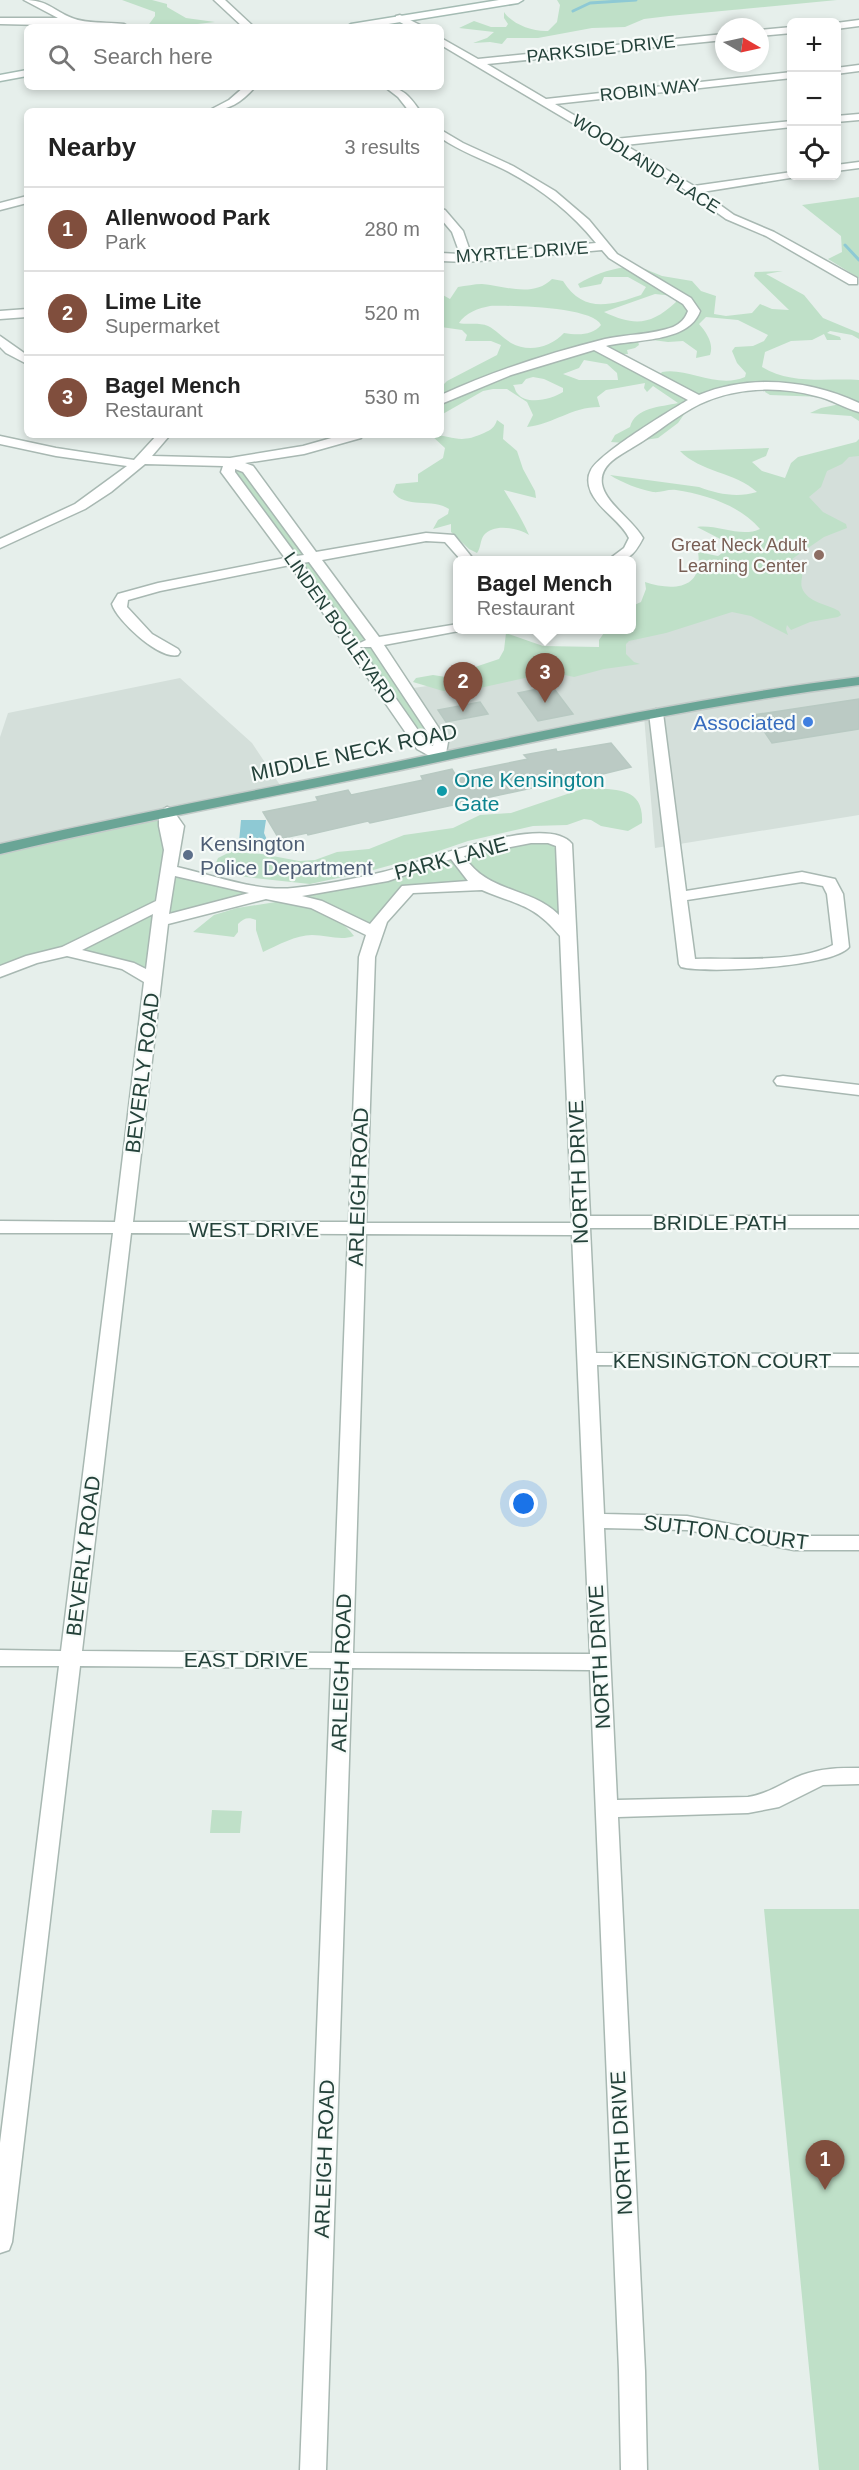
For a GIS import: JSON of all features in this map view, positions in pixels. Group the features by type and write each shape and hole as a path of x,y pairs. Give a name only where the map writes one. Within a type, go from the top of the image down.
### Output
{"main road":[{"name":"MIDDLE NECK ROAD","path":"0,849 167,812 656,713 859,681"}],"street":[{"path":"29,0 46,6 70,21"},
{"path":"219,0 246,24"},
{"path":"367,24 518,0"},
{"path":"400,18 411,24"},
{"path":"0,21 70,21 97,24"},
{"path":"841,25 859,23"},
{"path":"769,32 787,30"},
{"name":"PARKSIDE DRIVE","path":"477,62 715,38"},
{"name":"WOODLAND PLACE","path":"444,43 691,190 730,217 770,234 853,281"},
{"path":"841,70 859,68"},
{"path":"0,78 24,74"},
{"name":"ROBIN WAY","path":"544,102 787,76"},
{"path":"220,108 233,102 247,90"},
{"path":"394,90 413,108"},
{"path":"841,119 859,117"},
{"path":"613,143 787,125"},
{"path":"444,135 459,145 509,168 551,193 585,222 613,256 687,301 694,311 689,321 677,329 596,346 518,368 469,386 444,398"},
{"path":"841,167 859,165"},
{"path":"691,190 787,176"},
{"path":"3,202 24,199"},
{"path":"444,216 457,231 467,258"},
{"name":"MYRTLE DRIVE","path":"444,257 467,258 603,246"},
{"path":"0,315 24,313"},
{"path":"0,340 10,350 24,358"},
{"path":"596,346 636,370 698,400"},
{"path":"622,556 629,551 636,538 633,530 598,494 595,485 596,473 605,460 698,400 724,391 775,387 816,390 836,396 859,408"},
{"path":"0,544 69,513 141,462 161,438"},
{"path":"0,440 56,452 141,462 230,462 304,450 346,438"},
{"name":"LINDEN BOULEVARD","path":"230,462 248,469 266,493 375,642 441,741 440,756 422,746 293,560 228,472 230,462"},
{"path":"246,496 266,493"},
{"path":"173,652 147,637 120,608 119,604 123,597 158,587 405,540 441,537 452,541 464,556"},
{"path":"353,646 453,629"},
{"path":"656,713 687,964 760,962 818,956 836,952 842,947 835,894 829,882 820,879 802,877 679,897"},
{"path":"416,736 435,733"},
{"name":"BEVERLY ROAD","path":"0,2241 161,912 176,826 167,812"},
{"name":"PARK LANE","path":"67,951 161,912 266,894 293,893 388,876 455,853 538,837 551,838 564,844"},
{"name":"NORTH DRIVE","path":"564,844 632,2371 634,2470"},
{"path":"455,853 465,872 482,885"},
{"name":"PARK LANE","path":"168,870 316,904 375,933"},
{"path":"388,876 408,889 482,885"},
{"name":"PARK LANE","path":"482,885 537,905 552,916 567,934"},
{"name":"ARLEIGH ROAD","path":"313,2470 364,1002 367,957 379,921 408,889"},
{"path":"0,972 32,959 67,951 128,966 153,980"},
{"path":"783,1081 859,1090"},
{"name":"BRIDLE PATH","path":"580,1226 859,1222"},
{"name":"WEST DRIVE","path":"0,1227 357,1229 580,1226"},
{"name":"KENSINGTON COURT","path":"586,1359 859,1360"},
{"name":"SUTTON COURT","path":"593,1521 687,1523 794,1543 859,1543"},
{"name":"EAST DRIVE","path":"0,1658 599,1662"},
{"path":"606,1809 748,1805 771,1801 807,1782 824,1777 859,1776"}],"shaded area":[{"path":"859,445 859,815 655,848 644,716 440,756 406,689 591,663 609,641 778,598 794,484"},
{"path":"180,678 252,743 282,788 0,849 0,737 8,713"}],"green space":[{"path":"122,0 152,0 167,4 167,7 186,18 215,22 149,24 155,12"},
{"path":"557,0 837,0 644,19 625,27 592,28 538,38 507,38 502,44 473,43 487,38 494,32 459,28 474,21 491,27 506,27 508,24 504,18 504,12 523,26 548,31 557,22 560,5"},
{"path":"859,197 859,278 828,259 842,252 841,236 802,205"},
{"path":"625,267 645,269 662,276 692,281 701,291 716,296 714,314 726,316 752,313 760,304 772,309 789,310 754,276 755,272 783,271 766,274 804,295 823,318 859,333 859,339 852,335 830,331 827,333 840,337 841,340 827,340 824,334 812,340 791,341 765,352 762,367 773,373 797,378 859,380 859,421 851,416 810,413 840,404 823,397 770,395 765,392 766,389 719,388 705,392 698,406 685,413 678,423 658,438 625,443 611,442 615,435 630,427 637,415 657,407 678,403 653,386 647,392 644,388 645,383 606,390 597,397 600,407 580,410 546,423 527,427 533,415 527,402 507,389 483,391 444,413 444,384 497,355 501,345 491,341 465,341 467,335 462,330 444,327 444,296 450,299 458,287 479,284 518,289 536,288 552,279 563,281 579,298 588,302 608,304 641,295 646,287 628,277 604,277 601,284 580,288 578,284 606,271","holes":["655,294 674,296 676,302 658,316 642,321 624,320 604,312","490,306 550,308 568,311 595,319 601,325 589,333 564,333 546,345 525,348 511,343 488,326 459,323 469,314","706,317 738,320 768,335 764,341 753,346 735,347 732,351 737,363 746,373 745,377 724,381 672,371 662,372 655,381 648,380 607,354 628,354 627,350 639,345 637,338 668,342 683,341 697,351 696,358 710,355 709,339 699,324","584,360 607,364 617,373 618,380 579,380 563,374 579,368","533,377 544,379 563,388 563,392 540,400 521,397 513,385 522,384 526,379"]},
{"path":"497,420 504,425 503,439 517,451 536,498 504,490 529,535 513,529 500,528 488,531 477,553 469,549 451,532 451,524 433,529 438,520 448,514 449,509 435,504 405,500 393,492 396,484 418,482 418,474 443,458 445,448 434,438 444,438 444,436 462,439 475,437 489,431"},
{"path":"859,439 859,456 849,457 842,464 827,471 821,487 809,497 823,512 846,524 847,528 824,537 792,559 803,569 801,586 805,593 813,600 839,611 841,615 838,617 810,622 791,630 787,625 788,635 751,616 732,612 666,633 629,641 626,644 626,654 634,662 640,664 604,669 574,677 552,672 471,690 443,691 413,682 416,678 433,675 459,679 475,667 499,659 504,650 506,634 543,646 599,647 599,640 603,634 636,634 636,604 641,602 646,589 645,582 666,586 684,585 696,574 699,565 698,552 718,556 725,551 728,543 697,527 713,527 737,532 760,529 743,514 722,502 676,490 653,492 620,481 610,475 699,487 713,492 750,494 757,492 738,480 697,463 680,451 769,448 766,456 752,462 762,471 785,478 791,463 798,457 856,442"},
{"path":"230,462 248,469 441,742 440,756 422,745 228,472"},
{"path":"582,789 621,791 635,798 642,812 642,823 628,831 601,826 584,819 567,825 533,826 468,841 366,872 310,884 246,877 222,871 215,865 218,858 230,852 262,854 299,861 315,860 337,852 369,849 404,835 453,828 480,815 511,813"},
{"path":"167,812 168,870 266,894 160,921 153,980 128,966 67,951 0,972 0,849"},
{"path":"531,838 558,840 567,934 552,916 482,885 408,889 375,933 316,904 266,894 334,886"},
{"path":"276,902 319,910 338,920 354,936 344,938 306,935 263,952 256,930 256,920 253,919 242,920 238,924 238,932 234,937 193,932 214,915 237,908"},
{"path":"212,1810 242,1811 240,1833 210,1833"},
{"path":"764,1909 859,1909 859,2470 819,2470"}],"water":[{"path":"241,820 266,820 264,833 268,842 255,845 249,842 239,842"}],"building":[{"path":"552,686 573,714 538,721 518,693"},
{"name":"Associated","path":"859,699 859,729 772,743 753,715"},
{"path":"480,702 488,714 446,722 438,710"},
{"name":"One Kensington Gate","path":"611,743 631,767 579,780 578,778 370,823 368,821 308,835 307,833 279,839 263,812 318,801 316,797 348,790 351,795 423,780 421,776 452,769 455,774 528,759 524,755"}],"waterway":[{"path":"573,11 590,3 636,0"},
{"path":"845,245 859,260"}],"place":[{"name":"Great Neck Adult Learning Center","path":"819,555"},
{"name":"Bagel Mench","path":"545,703"},
{"name":"Lime Lite","path":"463,712"},
{"name":"Associated","path":"808,722"},
{"name":"One Kensington Gate","path":"442,791"},
{"name":"Kensington Police Department","path":"188,855"},
{"name":"Allenwood Park","path":"825,2190"}]}
